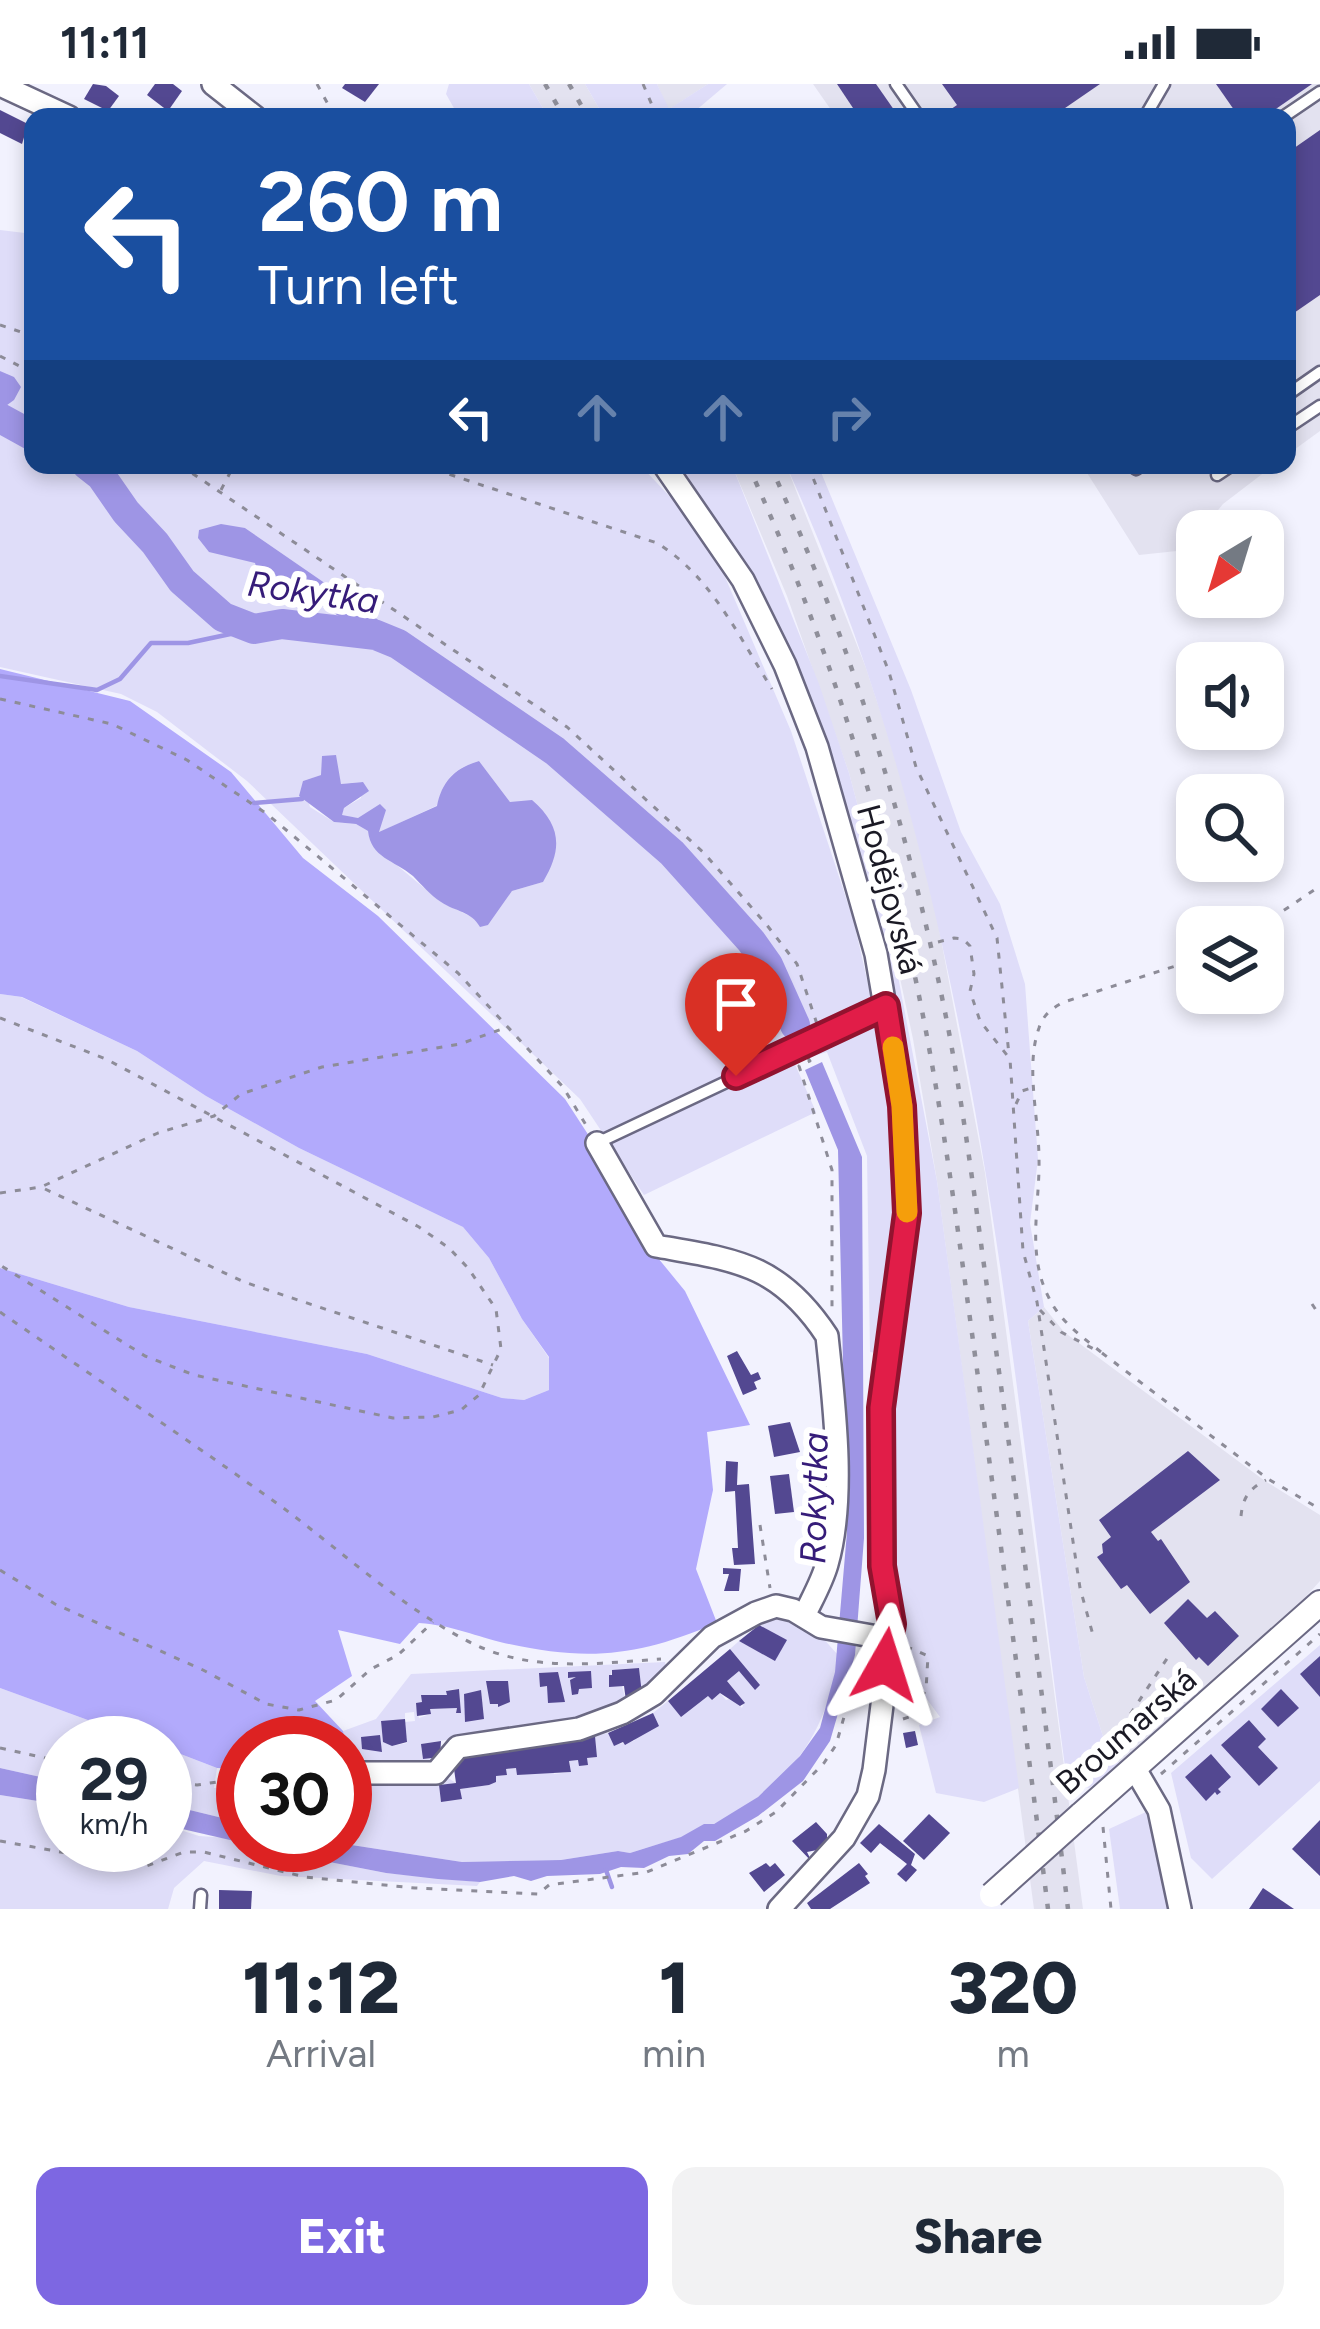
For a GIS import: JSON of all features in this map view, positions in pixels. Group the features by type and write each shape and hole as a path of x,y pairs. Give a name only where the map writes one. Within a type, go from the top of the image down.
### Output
{"street":[{"path":"213,84 244,108"},
{"path":"0,85 50,108"},
{"name":"Hodějovská","path":"670,474 743,580 785,665 817,747 876,954 902,1106 907,1213 881,1408 882,1566 891,1605 868,1796 844,1838 779,1909"},
{"path":"597,1143 656,1246 747,1262 790,1292 826,1336 834,1526 826,1569 804,1616"},
{"name":"Broumarská","path":"984,1902 1140,1778 1320,1603"},
{"path":"372,1773 427,1774 441,1769 458,1747 595,1724 654,1694 712,1637 776,1606 833,1630 889,1640"},
{"path":"1140,1778 1160,1810 1180,1909"}],"lane":[{"path":"597,1143 886,1006"},
{"path":"200,1909 201,1895"}],"path":[{"path":"193,474 567,727 639,791 704,853 796,964 811,997 820,1037"},
{"path":"220,492 229,474"},
{"path":"448,474 657,543 679,556 699,575 771,687"},
{"path":"812,474 889,671 916,766 997,938 1015,1107 1023,1251 1037,1302 1041,1314 1061,1332 1101,1352"},
{"path":"0,699 112,724 187,760 267,814 458,973 562,1088 597,1143"},
{"path":"1284,910 1320,886"},
{"path":"938,942 963,939 970,946 974,974 970,991 980,1021 1010,1059"},
{"path":"1176,966 1050,1009 1040,1023 1035,1045 1040,1164 1034,1220 1039,1266 1048,1297 1067,1324 1268,1479 1320,1509"},
{"path":"0,1018 106,1059 364,1196 449,1248 496,1309 501,1349 479,1395 460,1410 433,1417 393,1418 194,1375 145,1356 0,1265"},
{"path":"0,1193 41,1187 158,1133 214,1116 241,1094 322,1067 460,1044 505,1028"},
{"path":"810,1061 799,1066 832,1170 832,1329 826,1336"},
{"path":"1015,1107 1022,1091 1036,1086"},
{"path":"41,1187 244,1282 495,1366"},
{"path":"1037,1302 1080,1588 1093,1635"},
{"path":"1312,1304 1320,1316"},
{"path":"0,1312 282,1507 434,1621 483,1648 546,1664 687,1660"},
{"path":"1240,1516 1243,1499 1268,1479"},
{"path":"760,1525 764,1572 776,1606"},
{"path":"0,1570 55,1604 203,1670 266,1704 298,1710 336,1700 371,1669 398,1655 434,1621"},
{"path":"1140,1778 1320,1634"},
{"path":"878,1726 909,1718 926,1690 928,1656 889,1640"},
{"path":"1114,1739 1170,1654"},
{"path":"0,1841 144,1867 184,1852 204,1852 305,1877 538,1894 549,1885 646,1872 723,1842 776,1812 824,1763 836,1745 846,1709 871,1671"},
{"path":"0,1748 36,1756"},
{"path":"1091,1815 1111,1909"}],"shaded area":[{"path":"449,84 529,84 543,108 454,108 446,94"},
{"path":"529,84 585,84 599,108 543,108"},
{"path":"585,84 657,84 669,108 599,108"},
{"path":"657,84 708,84 671,108"},
{"path":"708,84 727,84 699,108 671,108"},
{"path":"813,84 1320,84 1320,431 1296,448 1296,108 830,108"},
{"path":"0,230 24,233 24,474 648,474 708,537 791,731 854,922 886,1064 898,1211 883,1354 870,1352 867,1156 827,1052 794,1062 816,1112 644,1195 580,1099 247,781 157,712 121,694 0,667 0,419 5,422 8,376 0,371","holes":["245,528 409,641 411,657 359,637 352,625 266,573 259,578","479,761 510,802 543,882 512,891 488,925 441,902 399,867 368,831 356,824 334,822 310,807 303,781 337,770 341,784 362,782 361,798 344,808 341,816 358,818 378,833 438,805 451,776"]},
{"path":"679,474 736,474 819,684 849,773 885,908 937,1181 1019,1788 984,1802 936,1793 919,1725 940,1717 912,1679 900,1701 885,1695 895,1629 890,1397 917,1211 825,749"},
{"path":"736,474 790,474 866,668 933,897 985,1173 1083,1909 1034,1909 937,1181 913,1039 849,773 787,596"},
{"path":"790,474 822,474 911,690 961,832 1000,904 1025,984 1038,1159 1030,1223 1044,1307 1028,1321 1084,1677 1107,1749 1121,1766 1089,1788 1067,1782 1002,1279 942,946 901,783 850,622"},
{"path":"1088,474 1262,474 1218,510 1176,510 1176,551 1139,555"},
{"path":"0,669 130,701 231,772 303,858 378,916 565,1099 617,1179 649,1247 685,1291 750,1425 707,1432 713,1490 696,1569 717,1623 636,1649 586,1654 531,1648 419,1623 400,1644 338,1630 352,1676 315,1701 329,1716 216,1716 216,1768 192,1758 192,1716 77,1716 0,1688 0,1268 129,1307 367,1354 502,1398 524,1400 549,1390 549,1357 489,1258 463,1227 299,1148 137,1051 22,997 0,994"},
{"path":"0,994 21,997 137,1051 299,1148 463,1227 489,1258 549,1358 549,1390 524,1400 502,1398 367,1354 129,1307 0,1268"},
{"path":"1044,1307 1064,1332 1265,1481 1320,1515 1320,1581 1272,1634 1121,1766 1107,1749 1084,1677 1028,1321"},
{"path":"773,1612 821,1636 838,1655 813,1736 781,1778 737,1811 710,1826 630,1853 462,1862 372,1848 372,1778 448,1778 456,1783 439,1786 441,1801 461,1799 460,1789 488,1785 496,1776 507,1775 506,1769 516,1768 518,1775 553,1770 554,1774 571,1772 569,1761 587,1765 587,1758 597,1757 595,1736 608,1733 614,1745 634,1741 653,1713 668,1701 681,1716 720,1693 742,1708 744,1702 727,1681 730,1649 739,1641 775,1660 786,1640 759,1625"},
{"path":"1320,1645 1320,1656 1300,1674 1320,1697 1320,1781 1212,1879 1191,1858 1171,1773","holes":["1281,1690 1298,1708 1278,1727 1261,1709","1249,1720 1266,1739 1258,1747 1278,1768 1259,1786 1222,1745"]},
{"path":"665,1662 666,1669 642,1694 639,1668 612,1670 609,1686 622,1686 626,1701 580,1719 421,1744 440,1757 438,1764 372,1768 372,1720 411,1674","holes":["459,1689 461,1713 456,1713 457,1708 430,1709 430,1714 419,1718 416,1704 423,1702 422,1695 447,1695 447,1690","414,1712 415,1721 405,1722 407,1743 392,1746 383,1741 381,1722 405,1719 405,1713"]},
{"path":"0,1688 77,1716 36,1716 36,1776 0,1768"},
{"path":"192,1758 216,1768 216,1816 192,1811"},
{"path":"0,1795 36,1801 36,1872 192,1872 174,1888 168,1909 0,1909"},
{"path":"1148,1811 1171,1909 1120,1909 1109,1829"},
{"path":"192,1834 216,1837 216,1863 204,1861 192,1872"},
{"path":"372,1870 480,1882 477,1886 260,1872"}],"water":[{"path":"0,371 14,377 21,387 3,408 7,423 0,419"},
{"path":"221,524 245,528 409,641 412,658 359,637 352,624 267,573 259,579 255,563 209,552 198,538 199,530"},
{"path":"336,755 341,784 363,782 369,791 344,808 342,815 358,818 380,804 386,810 379,832 437,806 451,777 479,761 510,802 532,800 549,819 556,848 543,882 512,891 488,925 480,927 379,853 368,831 356,824 334,822 299,796 303,781 321,775 322,756"},
{"path":"822,1062 862,1157 864,1538 855,1655 830,1741 803,1781 758,1816 715,1841 704,1841 688,1854 669,1856 644,1868 480,1882 372,1870 372,1848 462,1862 561,1860 630,1853 681,1837 704,1824 714,1824 758,1797 800,1756 820,1728 835,1672 847,1532 838,1150 805,1070"},
{"path":"0,1768 36,1776 36,1801 0,1795"},
{"path":"192,1811 216,1816 216,1837 192,1831"}],"building":[{"path":"93,84 106,86 119,96 110,108 84,99"},
{"path":"155,84 173,84 182,91 170,108 147,95"},
{"path":"345,84 379,84 365,102 342,88"},
{"path":"837,84 876,84 893,108 853,108"},
{"path":"942,84 1100,84 1065,108 953,108 957,105"},
{"path":"1216,84 1312,84 1277,108 1233,108"},
{"path":"0,110 24,122 22,144 0,133"},
{"path":"1320,130 1320,295 1296,312 1296,147"},
{"path":"737,1351 751,1375 758,1372 761,1379 754,1382 757,1389 743,1395 727,1356"},
{"path":"790,1422 800,1452 774,1457 768,1426"},
{"path":"1188,1451 1220,1480 1151,1532 1190,1582 1150,1614 1127,1585 1121,1589 1097,1557 1111,1537 1099,1520"},
{"path":"726,1461 738,1462 737,1485 749,1484 755,1564 734,1565 732,1548 738,1548 735,1491 725,1492"},
{"path":"789,1474 794,1512 775,1514 770,1476"},
{"path":"723,1568 741,1569 739,1591 724,1591 729,1574 723,1574"},
{"path":"1188,1599 1207,1618 1215,1611 1239,1636 1208,1666 1199,1657 1196,1660 1164,1623"},
{"path":"759,1625 787,1640 775,1661 739,1641"},
{"path":"730,1649 760,1685 755,1690 739,1671 727,1681 745,1703 740,1706 720,1693 712,1700 708,1696 681,1717 668,1701"},
{"path":"1320,1656 1320,1697 1300,1674"},
{"path":"639,1668 642,1694 626,1701 624,1686 609,1687 612,1670"},
{"path":"591,1671 592,1688 572,1695 570,1680 576,1677 568,1678 568,1672"},
{"path":"558,1672 565,1702 548,1703 547,1686 540,1687 539,1673"},
{"path":"486,1681 508,1681 510,1702 498,1707 490,1704"},
{"path":"459,1689 461,1713 456,1713 457,1708 430,1709 431,1714 417,1716 421,1695 447,1695 446,1691"},
{"path":"1281,1689 1299,1708 1278,1727 1261,1709"},
{"path":"481,1690 484,1719 465,1722 464,1694"},
{"path":"653,1713 659,1726 614,1746 608,1733"},
{"path":"405,1719 407,1742 392,1746 383,1742 381,1721"},
{"path":"1249,1720 1266,1739 1258,1747 1278,1768 1259,1786 1221,1745"},
{"path":"915,1731 918,1745 906,1748 903,1733"},
{"path":"380,1735 382,1752 372,1750 372,1736"},
{"path":"595,1736 597,1757 587,1758 588,1765 569,1761 571,1772 517,1775 516,1768 506,1769 507,1775 496,1776 496,1782 460,1789 462,1799 441,1802 439,1785 456,1783 453,1762 459,1754"},
{"path":"441,1741 440,1757 423,1759 421,1744"},
{"path":"1211,1754 1231,1777 1218,1789 1221,1792 1206,1801 1185,1777"},
{"path":"929,1814 950,1833 924,1860 903,1841"},
{"path":"1320,1820 1320,1876 1292,1849"},
{"path":"816,1822 827,1834 827,1842 807,1852 812,1862 792,1841"},
{"path":"879,1824 915,1854 911,1865 917,1870 906,1882 897,1874 907,1864 880,1843 871,1853 860,1843"},
{"path":"766,1863 770,1867 775,1863 785,1875 764,1892 749,1873"},
{"path":"859,1863 870,1883 830,1909 811,1909 807,1903"},
{"path":"1263,1888 1294,1909 1249,1909"},
{"path":"219,1890 252,1891 251,1909 219,1909"}],"waterway":[{"name":"Rokytka","path":"0,418 24,431"},
{"name":"Rokytka","path":"98,474 182,581 223,617 254,629 282,624 376,635 398,644 555,751 672,853 751,941 768,965 795,1025"},
{"path":"0,676 97,690 120,679 151,643 188,643 254,629"},
{"path":"254,803 302,799"},
{"path":"606,1870 612,1887"}],"railway":[{"path":"545,84 559,108"},
{"path":"569,84 583,108"},
{"path":"752,474 834,680 912,961 953,1198 1048,1909"},
{"path":"774,474 827,601 876,741 916,883 948,1027 1006,1420 1068,1909"}],"slow traffic":[{"path":"893,1047 902,1106 907,1212"}],"route":[{"path":"736,1076 886,1006 902,1106 907,1213 881,1408 882,1566 892,1624 885,1665"}]}
